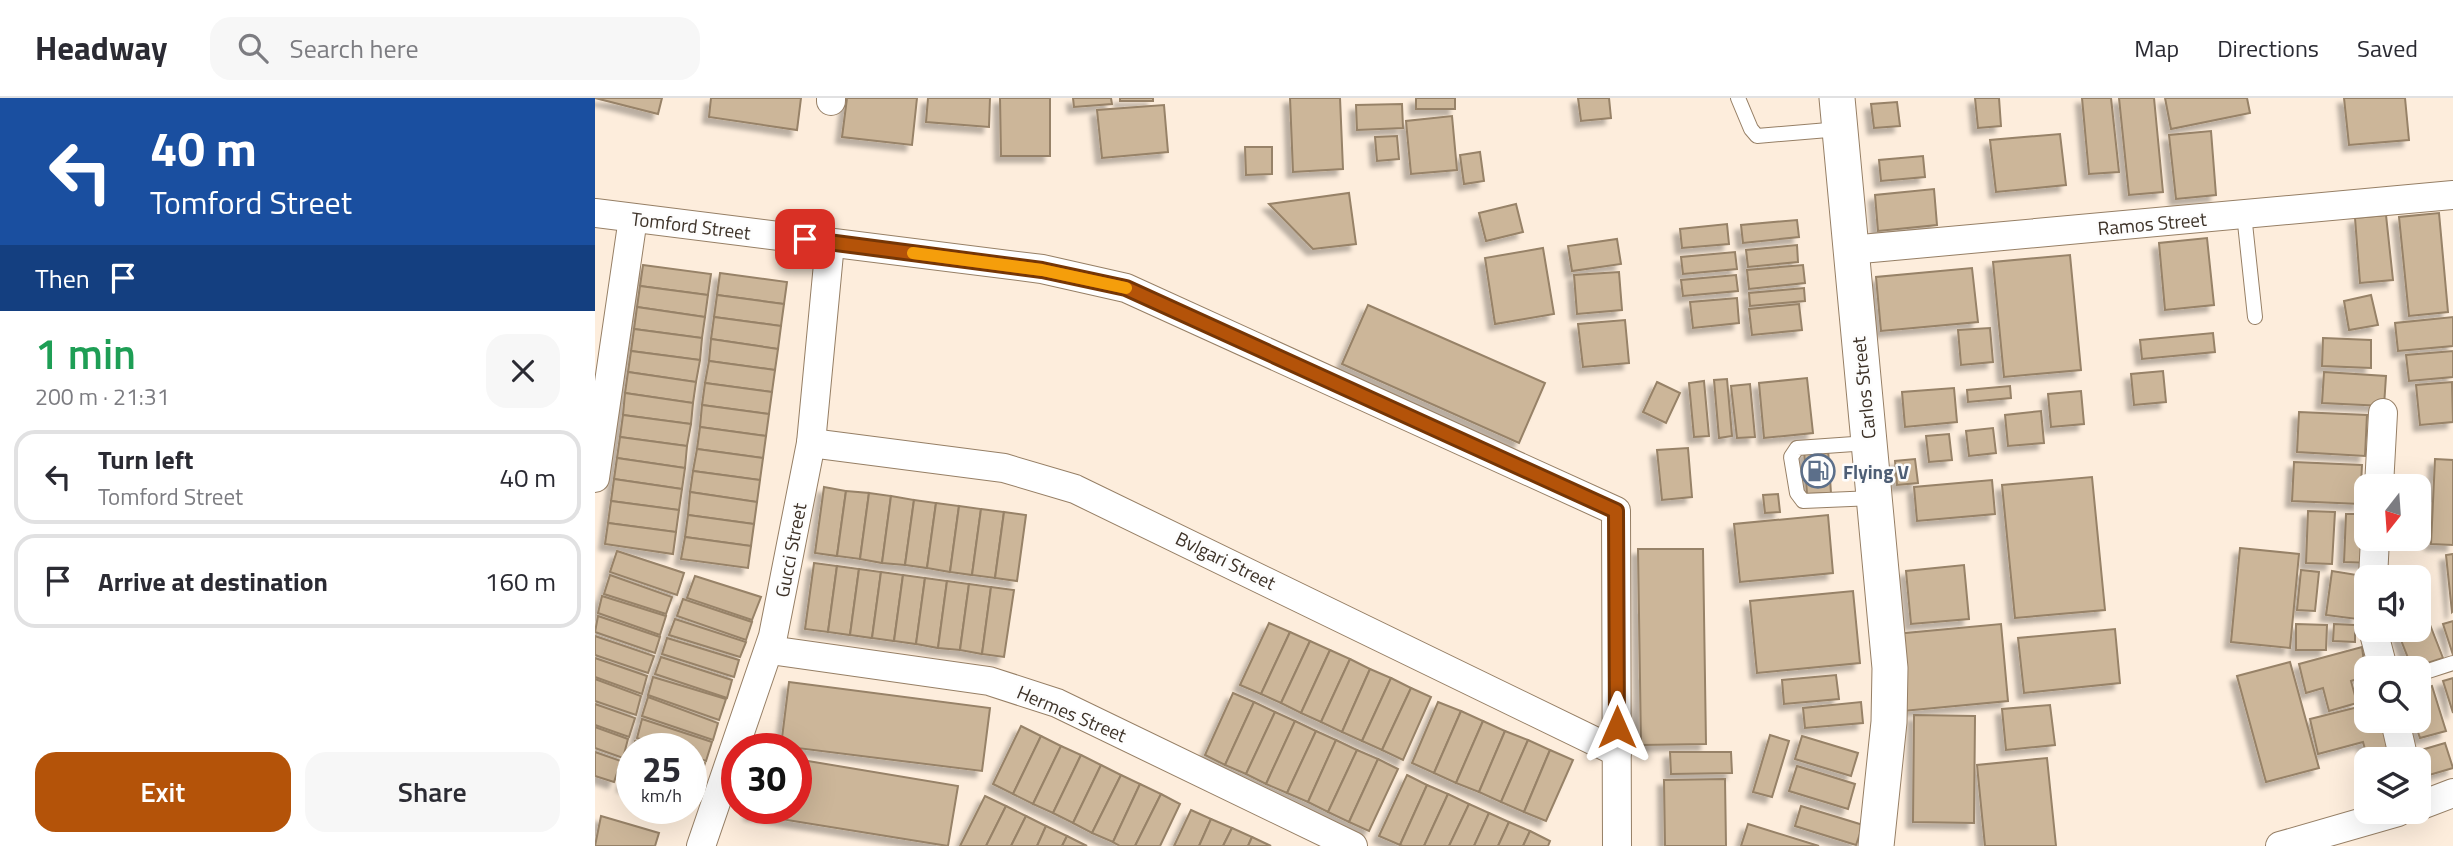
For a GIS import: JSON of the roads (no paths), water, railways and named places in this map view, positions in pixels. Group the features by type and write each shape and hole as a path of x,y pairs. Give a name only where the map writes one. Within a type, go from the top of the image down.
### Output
{"street":[{"name":"Carlos Street","path":"1838,113 1890,695 1876,846"},
{"name":"Ramos Street","path":"1850,250 2453,195"},
{"name":"Tomford Street","path":"595,213 1042,270 1126,288 1616,511 1617,752"},
{"path":"595,478 633,218"},
{"name":"Gucci Street","path":"701,846 770,650 811,443 830,243"},
{"path":"2380,474 2383,413"},
{"name":"Bvlgari Street","path":"811,443 1004,468 1075,489 1617,752"},
{"name":"Hermes Street","path":"770,650 989,681 1025,690 1353,846"},
{"path":"1617,752 1617,846"},
{"path":"2431,801 2453,793"},
{"path":"2280,846 2356,824"}],"lane":[{"path":"1738,98 1751,129 1758,136 1838,113"},
{"path":"2244,214 2255,317"},
{"path":"1868,443 1797,448 1791,457 1797,493 1803,501 1874,498"},
{"path":"2431,670 2453,663"}],"place":[{"name":"Flying V","path":"1818,471"}]}
